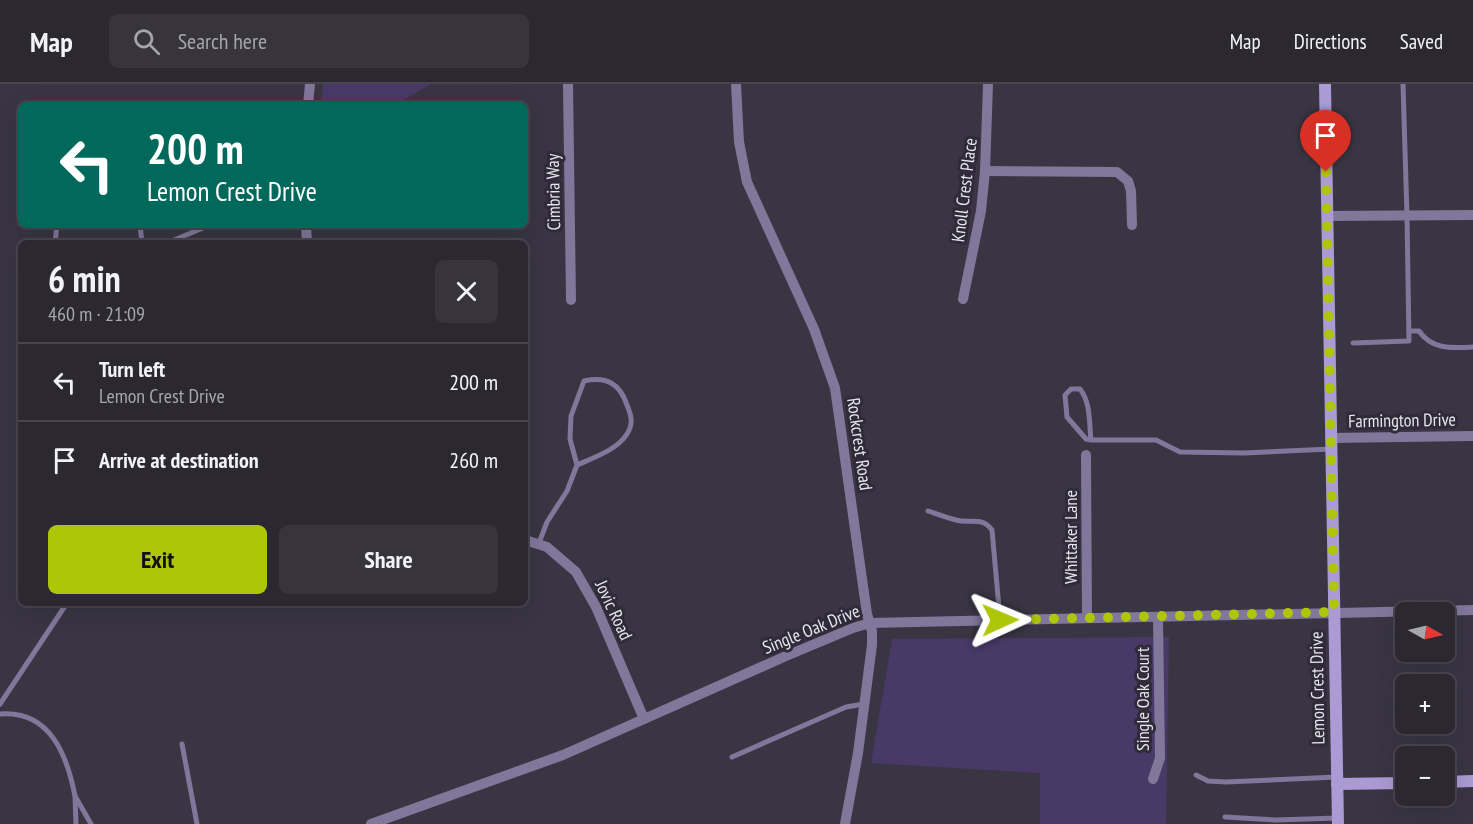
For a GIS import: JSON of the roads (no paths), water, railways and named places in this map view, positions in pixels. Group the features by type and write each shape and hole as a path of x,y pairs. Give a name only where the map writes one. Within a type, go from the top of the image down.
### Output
{"street":[{"path":"308,102 310,84"},
{"name":"Cimbria Way","path":"568,84 572,300"},
{"name":"Rockcrest Road","path":"736,84 740,142 747,182 814,329 835,388 867,614 873,639 849,810 845,824"},
{"name":"Knoll Crest Place","path":"963,299 981,211 988,84"},
{"name":"Lemon Crest Drive","path":"1325,84 1338,821"},
{"path":"985,171 1117,172 1128,181 1131,191 1132,225"},
{"path":"1327,216 1473,215"},
{"name":"Farmington Drive","path":"1331,443 1473,436"},
{"name":"Whittaker Lane","path":"1086,455 1087,618"},
{"name":"Jovic Road","path":"528,541 539,543 556,553 576,572 586,588 644,719"},
{"name":"Single Oak Drive","path":"371,824 538,765 805,648 870,623 1473,610"},
{"name":"Single Oak Court","path":"1153,779 1160,758 1158,617"},
{"path":"1337,780 1395,783"},
{"path":"1455,782 1473,781"}],"lane":[{"path":"1353,343 1409,341 1403,84"},
{"path":"174,240 203,228"},
{"path":"1408,331 1419,331 1439,347 1473,347"},
{"path":"539,543 547,522 567,491 577,465 570,439 571,416 584,381 606,380 618,386 625,399 631,427 612,448 577,465"},
{"path":"1091,440 1085,395 1080,389 1071,389 1065,395 1067,417 1086,439 1091,440 1156,440 1180,452 1244,453 1331,443"},
{"path":"928,511 958,521 981,521 988,524 992,530 1000,620"},
{"path":"0,704 65,606"},
{"path":"732,757 846,707 865,703"},
{"path":"0,714 27,717 45,728 60,746 70,770 75,796 76,824"},
{"path":"182,744 197,824"},
{"path":"1196,775 1208,781 1226,782 1337,780"},
{"path":"75,796 92,824"},
{"path":"1225,817 1338,821"}]}
